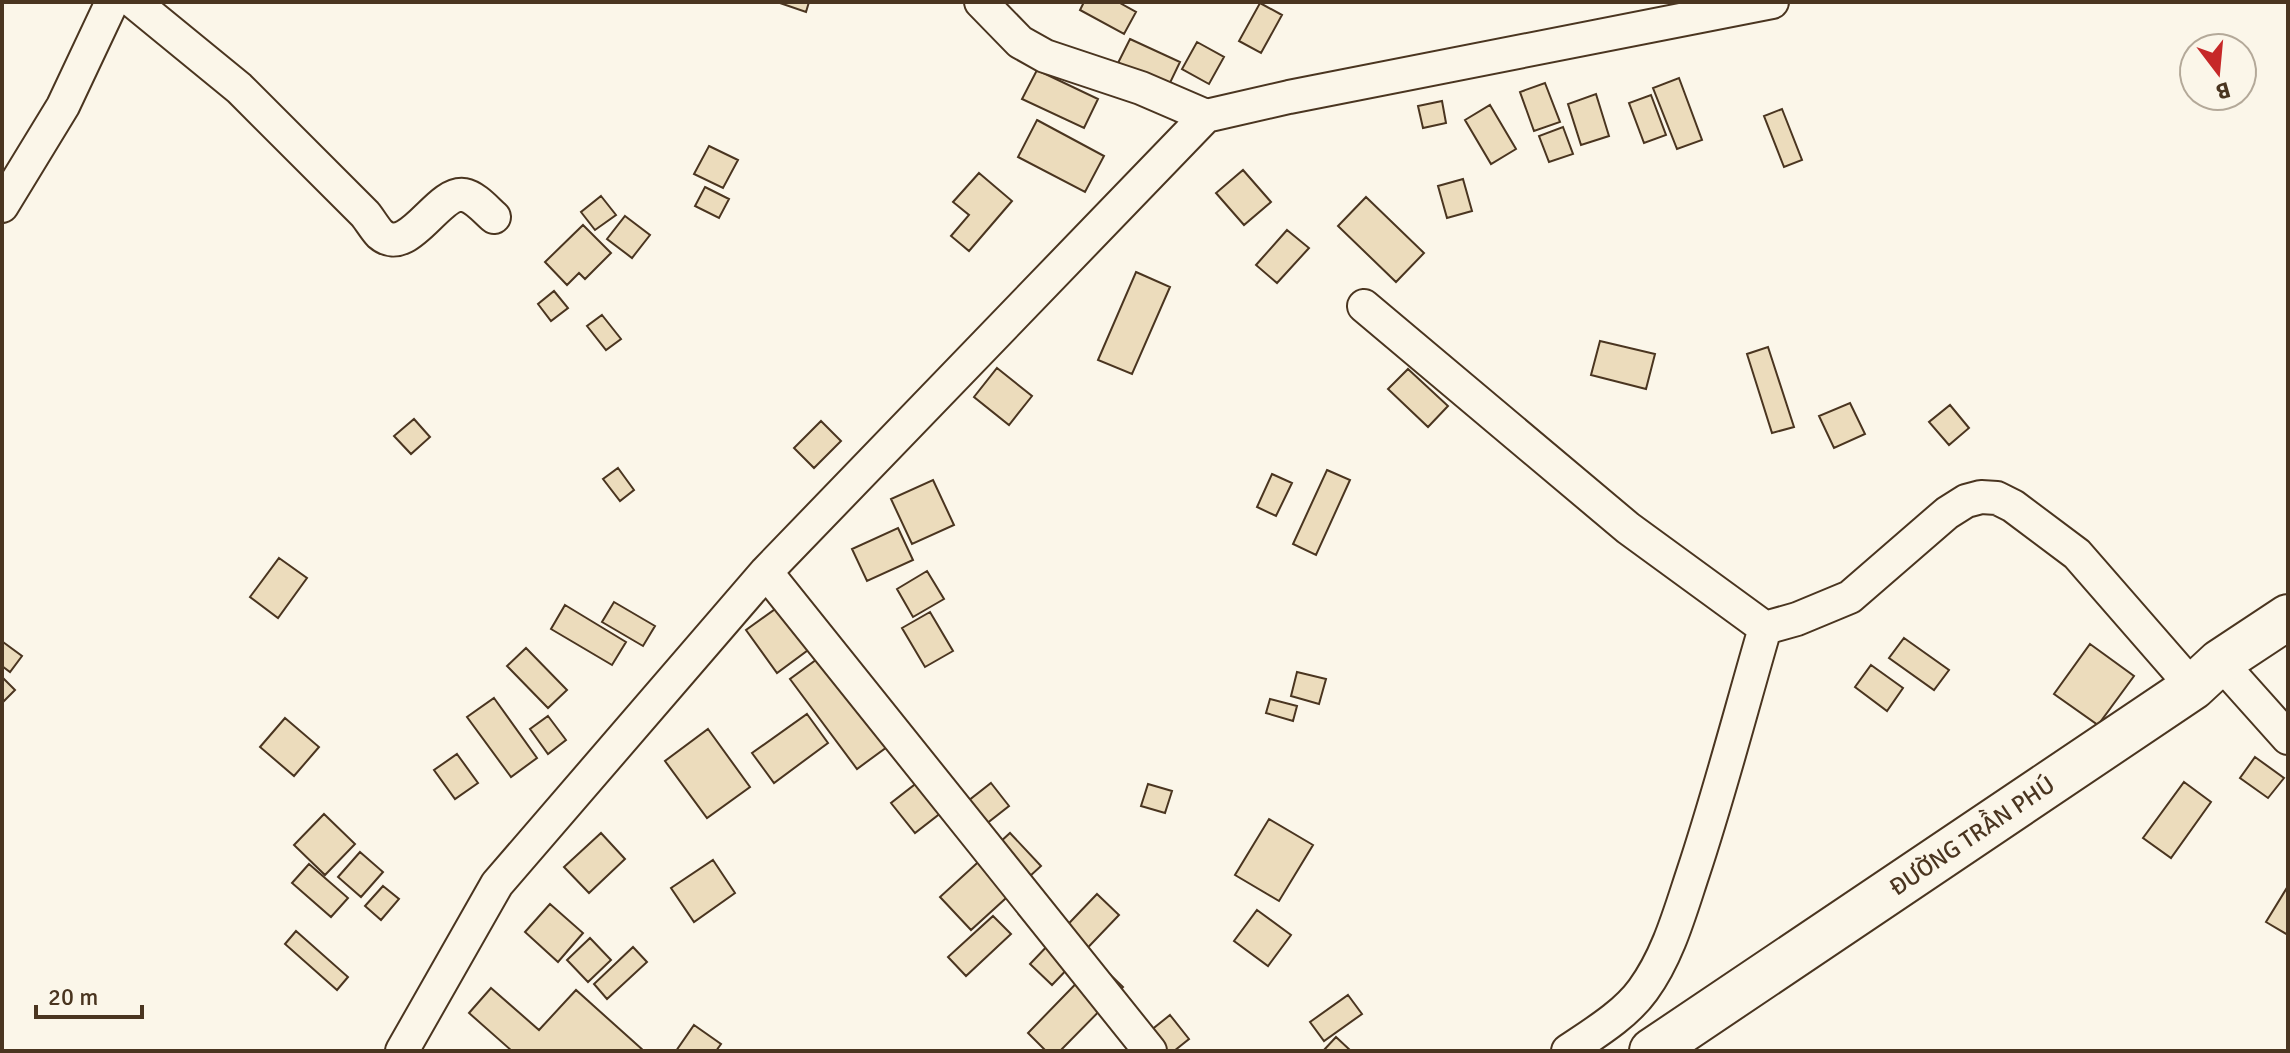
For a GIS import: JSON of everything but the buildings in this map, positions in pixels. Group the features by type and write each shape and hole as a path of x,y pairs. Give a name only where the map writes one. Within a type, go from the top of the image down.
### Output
{"main road":[{"name":"ĐƯỜNG TRẦN PHÚ","path":"1652,1051 2288,617"}],"street":[{"path":"2,206 63,106 112,2"},
{"path":"134,2 239,88 365,214 381,235 392,239 408,235 451,198 462,195 472,198 494,217"},
{"path":"981,2 1020,42 1045,56 1141,88 1206,116"},
{"path":"402,1051 497,884 766,572 1206,116 1772,2"},
{"path":"1364,306 1628,528 1765,628"},
{"path":"1765,628 1797,619 1850,597 1947,513 1966,501 1981,497 1997,498 2013,506 2077,554 2206,674 2288,738"},
{"path":"766,572 1150,1051"},
{"path":"1568,1051 1643,992 1661,958 1674,929 1709,824 1765,628"}]}
